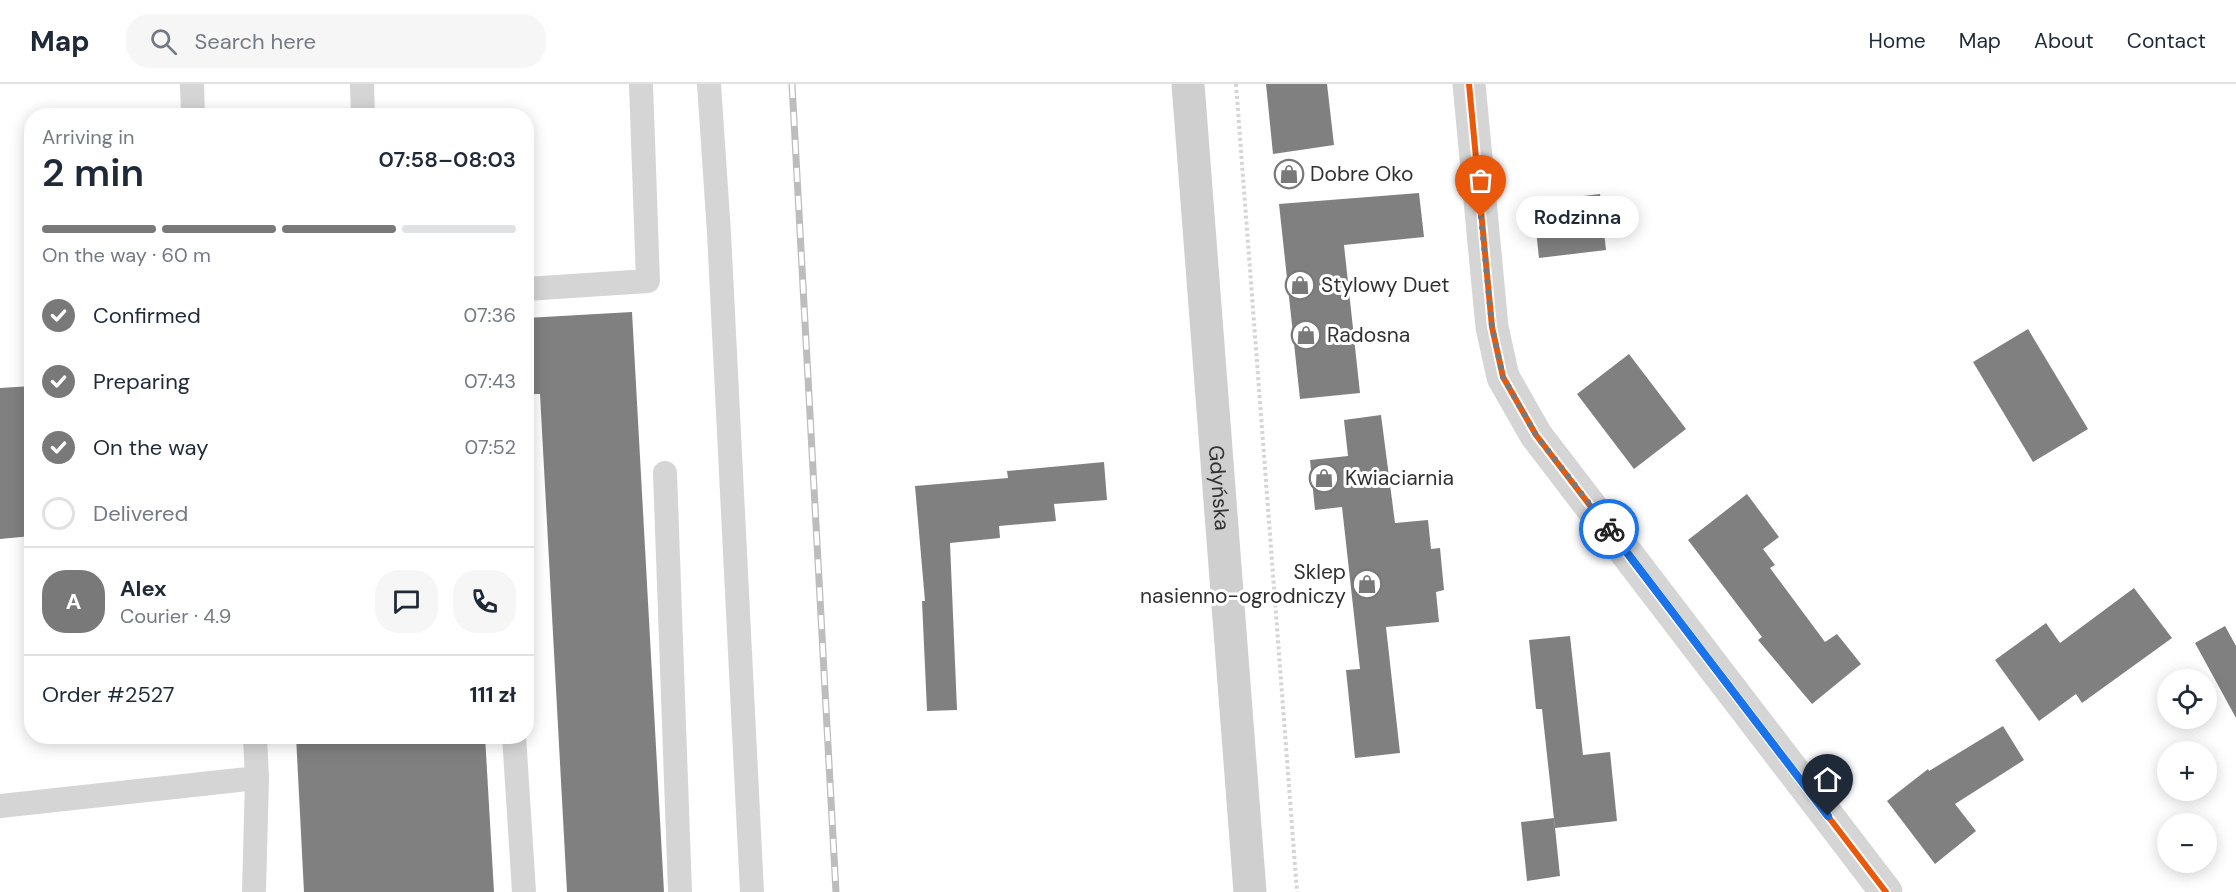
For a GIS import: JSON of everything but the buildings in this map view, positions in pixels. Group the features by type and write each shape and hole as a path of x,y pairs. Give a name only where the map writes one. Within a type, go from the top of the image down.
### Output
{"main road":[{"name":"Gdyńska","path":"1188,84 1250,892"}],"street":[{"path":"1468,84 1492,327 1503,377 1536,435 1886,892"}],"lane":[{"path":"192,84 194,108"},
{"path":"362,84 363,108"},
{"path":"534,288 648,281 641,84"},
{"path":"709,84 720,233 752,892"},
{"path":"664,473 681,892"},
{"path":"254,892 257,778 255,744"},
{"path":"515,744 524,892"},
{"path":"0,806 257,778"}],"path":[{"path":"1236,84 1297,892"}],"railway":[{"path":"792,84 836,892"}],"cycle path":[{"path":"1469,84 1492,327 1503,377 1536,435 1886,892"}],"way so far":[{"path":"1481,217 1492,327 1503,377 1536,435 1609,529"}],"place":[{"name":"Dobre Oko","path":"1289,174"},
{"name":"Rodzinna","path":"1481,217"},
{"name":"Stylowy Duet","path":"1300,285"},
{"name":"Radosna","path":"1306,335"},
{"name":"Kwiaciarnia","path":"1324,478"},
{"name":"Sklep nasienno-ogrodniczy","path":"1367,584"}],"route":[{"path":"1609,529 1828,816"}]}
